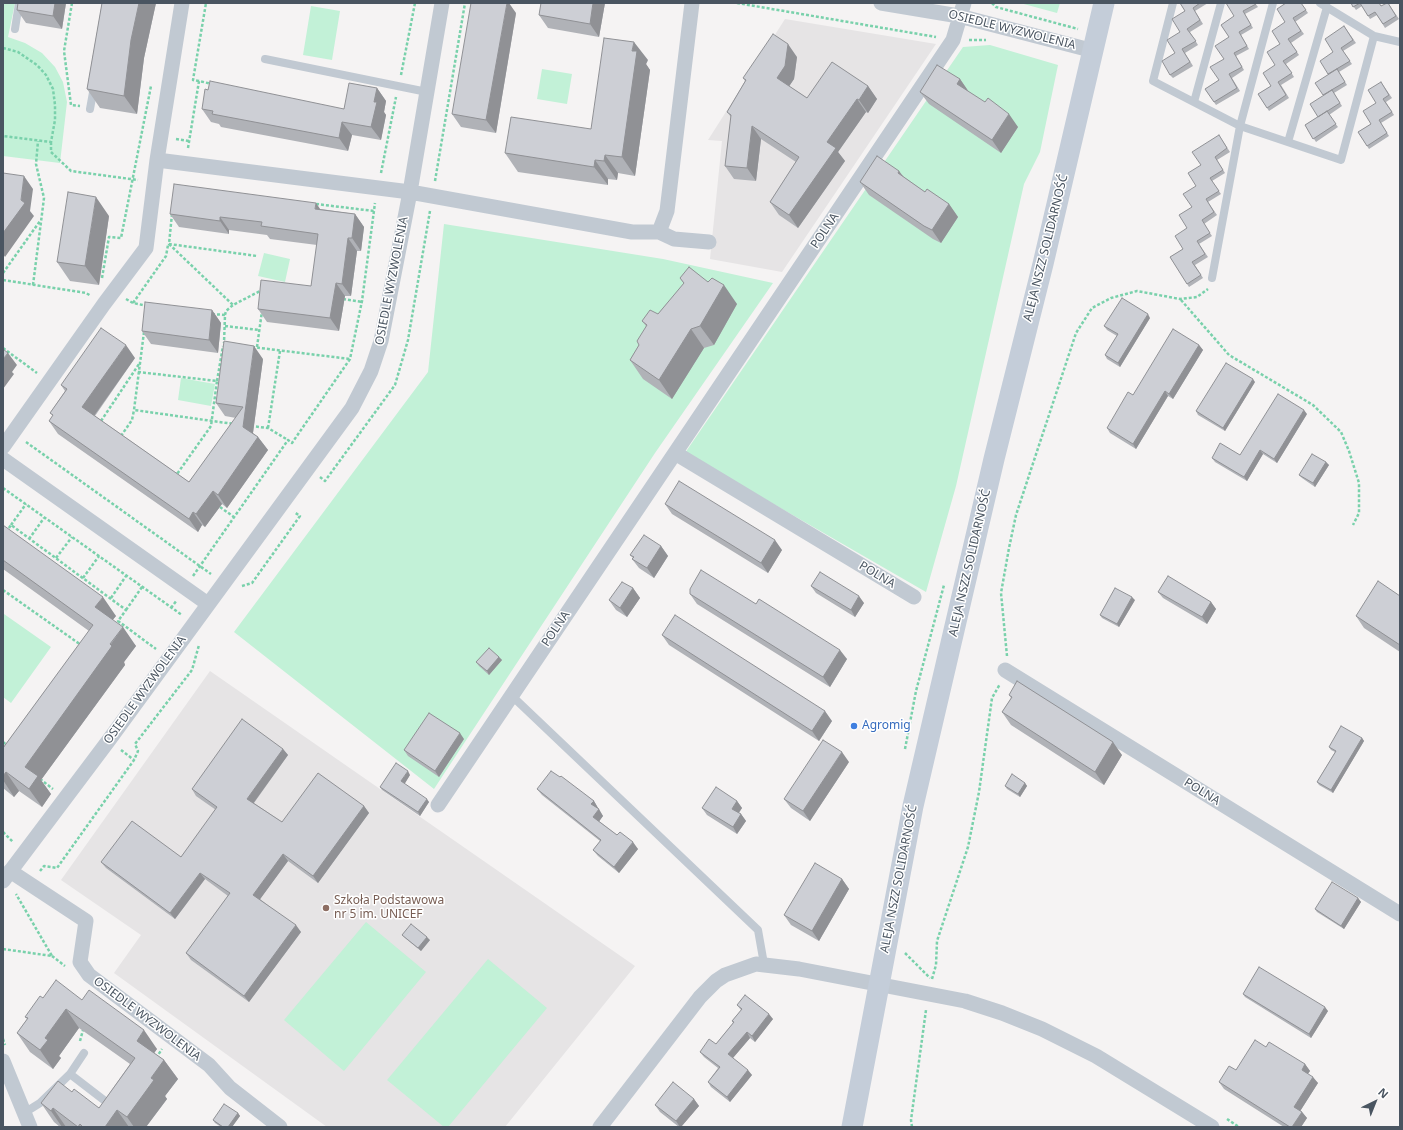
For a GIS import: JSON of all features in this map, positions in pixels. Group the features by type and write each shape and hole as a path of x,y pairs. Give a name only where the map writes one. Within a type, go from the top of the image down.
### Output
{"street":[{"path":"3,446 104,304 146,248 157,160 182,3"},
{"name":"OSIEDLE WYZWOLENIA","path":"8,882 208,604 352,408 371,371 381,341 410,192 442,3"},
{"path":"659,232 667,211 692,3"},
{"name":"OSIEDLE WYZWOLENIA","path":"881,3 962,10 1094,51"},
{"name":"ALEJA NSZZ SOLIDARNOŚĆ","path":"852,1127 878,985 914,806 994,459 1094,51 1104,3"},
{"name":"POLNA","path":"438,805 953,40 962,10"},
{"path":"157,160 410,192 632,232 659,232 674,239 709,242"},
{"name":"POLNA","path":"675,453 914,597"},
{"path":"3,459 208,604"},
{"name":"POLNA","path":"1005,670 1400,914"},
{"name":"OSIEDLE WYZWOLENIA","path":"8,882 31,884 86,921 80,962 89,975 209,1065 230,1088 280,1127"},
{"path":"600,1127 700,997 716,981 736,970 756,964 764,964 799,969 965,1001 1042,1029 1096,1056 1212,1127"},
{"path":"4,1054 30,1127"}],"lane":[{"path":"15,29 19,3"},
{"path":"1173,3 1153,80 1240,126 1341,160 1374,36"},
{"path":"1194,102 1221,3"},
{"path":"1212,278 1240,126 1273,3"},
{"path":"1288,142 1324,5 1374,36 1400,42"},
{"path":"265,59 427,92"},
{"path":"90,109 95,79"},
{"path":"512,696 758,930 764,964"},
{"path":"24,1113 40,1103 70,1074 84,1053"},
{"path":"70,1074 109,1104"}],"path":[{"path":"72,3 64,50 71,105 79,106"},
{"path":"206,3 193,80 215,84"},
{"path":"399,86 415,3"},
{"path":"737,3 953,40 990,40"},
{"path":"992,3 996,7 1078,29"},
{"path":"3,48 18,52 28,58 46,75 53,89 55,120 51,142 3,136"},
{"path":"102,280 109,237 121,238 152,80"},
{"path":"186,163 199,81"},
{"path":"247,425 268,428 292,443 350,359 362,302 377,189 397,94 390,93"},
{"path":"33,285 44,198 36,164 38,141"},
{"path":"311,203 374,211"},
{"path":"3,272 41,220"},
{"path":"133,303 166,256 169,244 233,305"},
{"path":"932,979 936,965 937,941 968,847 979,792 992,698 1003,680 1008,658 1001,593 1016,515 1076,333 1092,308 1111,298 1137,291 1180,299 1197,297 1210,288 1212,278"},
{"path":"3,280 86,293 104,304"},
{"path":"177,474 211,426 224,343 226,311 233,305 265,288 264,295"},
{"path":"123,297 133,303 156,307"},
{"path":"343,299 362,302"},
{"path":"1180,299 1229,355 1313,405 1341,432 1359,482 1359,512 1353,525"},
{"path":"147,314 148,306"},
{"path":"257,347 262,309"},
{"path":"210,313 225,315"},
{"path":"225,326 259,330"},
{"path":"122,436 132,420 145,328"},
{"path":"224,343 230,344"},
{"path":"250,346 350,359"},
{"path":"3,348 43,377"},
{"path":"268,428 280,351"},
{"path":"105,424 100,420 139,364"},
{"path":"138,372 217,381"},
{"path":"134,410 240,425"},
{"path":"116,432 128,440"},
{"path":"19,437 237,592 242,586"},
{"path":"171,608 288,440"},
{"path":"171,470 183,478"},
{"path":"3,488 186,618"},
{"path":"3,536 26,504"},
{"path":"220,507 234,517"},
{"path":"29,539 44,518"},
{"path":"11,526 126,610"},
{"path":"56,558 72,537"},
{"path":"83,578 99,556"},
{"path":"110,598 126,576"},
{"path":"115,625 142,587"},
{"path":"3,590 82,646"},
{"path":"118,621 161,653"},
{"path":"14,892 26,889 44,866 57,868 134,760 138,751 135,744 192,670 200,642"},
{"path":"9,746 13,740"},
{"path":"3,742 14,750"},
{"path":"38,777 57,792"},
{"path":"3,832 16,845"},
{"path":"3,949 52,956 8,882"},
{"path":"912,1127 911,1120 927,1007"},
{"path":"80,1044 83,1030"},
{"path":"3,1039 4,1054"},
{"path":"153,1062 164,1047"}],"shaded area":[{"path":"785,19 936,44 782,272 710,259 722,141 708,140"},
{"name":"Szkoła Podstawowa nr 5 im. UNICEF","path":"210,671 635,966 505,1127 327,1127 114,973 141,935 61,880"}],"green space":[{"path":"3,3 15,3 8,37 25,43 42,53 55,67 63,82 67,102 60,163 3,156"},
{"path":"1020,3 1060,3 1057,13"},
{"path":"311,6 340,11 332,60 303,55"},
{"path":"990,45 1058,65 1040,152 1024,184 956,486 926,592 685,453 963,47"},
{"path":"542,69 572,74 567,104 537,99"},
{"path":"444,224 663,259 773,283 655,453 434,789 234,632 428,372"},
{"path":"264,253 290,259 285,282 258,276"},
{"path":"181,378 215,384 211,406 178,400"},
{"path":"4,614 51,647 11,703 3,697"},
{"path":"366,922 426,972 344,1071 284,1020"},
{"path":"488,959 547,1008 448,1127 444,1127 387,1080"}],"building":[{"path":"18,3 55,3 53,16 17,10"},
{"path":"102,3 139,3 131,40 124,96 87,89"},
{"path":"471,3 507,3 486,120 452,114"},
{"path":"541,3 593,3 590,24 539,15"},
{"path":"1180,3 1200,3 1193,8 1200,20 1187,29 1196,41 1182,49 1190,62 1170,75 1162,61 1175,53 1167,40 1180,32 1172,19 1185,11"},
{"path":"1226,3 1256,4 1243,11 1251,25 1239,32 1247,46 1234,53 1242,67 1229,74 1237,88 1214,102 1205,89 1219,80 1210,67 1224,59 1215,46 1229,37 1221,25 1234,16"},
{"path":"1286,3 1301,3 1306,10 1293,18 1301,31 1288,39 1297,52 1283,61 1292,73 1278,82 1286,95 1267,108 1258,94 1271,86 1263,73 1275,65 1267,52 1280,44 1272,31 1285,22 1277,9"},
{"path":"1351,3 1360,3 1353,7"},
{"path":"1360,3 1379,3 1381,6 1388,3 1396,16 1383,24 1375,12 1368,16"},
{"path":"1344,26 1353,40 1341,48 1350,61 1328,74 1320,61 1333,52 1325,39"},
{"path":"773,34 788,44 785,66 777,78 807,98 832,62 868,86 827,142 836,148 789,215 770,202 799,157 752,126 747,168 725,166 731,115 727,112 746,80 743,78"},
{"path":"604,38 634,42 632,51 637,51 622,157 605,155 604,161 595,160 594,167 505,153 511,117 591,129"},
{"path":"937,65 960,79 957,84 985,102 988,98 1009,114 992,140 920,92"},
{"path":"1337,69 1345,82 1323,95 1315,83"},
{"path":"210,81 344,109 349,83 377,88 374,102 377,102 371,127 342,122 339,138 212,114 213,111 202,109 205,89 208,90"},
{"path":"1381,82 1389,95 1383,99 1392,112 1379,120 1387,133 1367,146 1358,132 1371,124 1363,111 1376,103 1368,90"},
{"path":"1332,90 1340,103 1318,117 1310,104"},
{"path":"1327,111 1336,124 1313,139 1305,125"},
{"path":"1219,135 1227,148 1215,157 1223,170 1210,178 1219,191 1206,199 1214,212 1202,220 1210,233 1197,241 1205,254 1192,262 1201,275 1187,284 1170,257 1183,249 1175,236 1187,228 1179,215 1192,207 1183,194 1196,186 1188,173 1201,165 1192,152"},
{"path":"877,156 925,192 927,189 949,204 932,230 860,182"},
{"path":"3,173 24,176 21,200 25,203 3,233"},
{"path":"174,184 316,203 315,209 355,214 352,238 348,238 342,284 336,283 330,318 258,309 261,280 311,286 318,234 261,226 262,222 220,217 220,221 170,214"},
{"path":"68,192 96,197 85,266 57,262"},
{"path":"689,267 708,282 712,278 724,285 700,326 691,329 659,380 630,360 639,345 637,341 647,325 642,321 650,310 658,314 684,283 680,278"},
{"path":"1122,298 1148,314 1118,363 1105,355 1118,334 1104,326"},
{"path":"145,302 212,310 209,340 142,331"},
{"path":"101,328 126,345 82,407 189,482 243,407 216,403 224,341 254,346 243,427 258,437 218,495 213,491 196,514 193,512 189,519 49,421 53,415 50,413 67,389 61,385"},
{"path":"1173,329 1199,345 1169,394 1165,391 1133,444 1107,428 1128,392 1133,395"},
{"path":"3,349 8,353 3,359"},
{"path":"1226,363 1253,379 1223,428 1196,411"},
{"path":"1278,394 1304,410 1274,459 1260,450 1244,477 1212,458 1220,443 1240,455"},
{"path":"1312,454 1326,462 1313,483 1299,475"},
{"path":"679,481 775,540 761,563 665,504"},
{"path":"3,525 103,597 95,607 123,627 110,644 112,646 25,767 38,776 29,789 6,772 3,776 3,748 93,625 3,560"},
{"path":"644,535 661,546 647,568 632,559 634,557 630,555"},
{"path":"701,570 756,604 759,599 840,650 823,677 690,594 690,589"},
{"path":"820,572 859,596 851,610 811,586"},
{"path":"1168,576 1211,602 1202,617 1158,592"},
{"path":"1378,581 1400,596 1400,645 1356,616"},
{"path":"622,582 633,588 620,608 609,600"},
{"path":"1115,588 1132,597 1117,624 1100,615"},
{"path":"675,615 825,711 812,731 662,635"},
{"path":"489,648 499,657 487,671 476,662"},
{"path":"1017,681 1113,742 1095,772 1002,712 1012,697 1009,695"},
{"path":"429,713 460,733 435,771 404,750"},
{"path":"242,719 283,749 247,799 282,822 318,773 364,806 313,876 283,854 253,895 296,925 244,996 186,953 230,893 200,873 170,913 101,862 132,821 181,857 217,807 192,789"},
{"path":"1341,726 1362,738 1331,790 1317,782 1336,751 1329,747"},
{"path":"823,740 842,752 803,811 784,799"},
{"path":"396,763 408,771 401,781 427,799 418,812 380,787"},
{"path":"551,771 560,777 561,776 594,801 591,804 599,809 593,817 617,835 620,832 633,842 614,867 593,850 601,840 537,789"},
{"path":"1012,774 1025,783 1018,794 1005,786"},
{"path":"716,787 737,801 732,809 741,814 733,827 702,808"},
{"path":"815,863 842,879 812,931 784,915"},
{"path":"1332,882 1358,898 1341,926 1315,909"},
{"path":"411,924 427,937 418,948 402,935"},
{"path":"1259,967 1325,1007 1309,1034 1243,994"},
{"path":"56,980 82,1000 89,990 144,1030 137,1041 164,1060 151,1078 154,1080 127,1117 117,1110 105,1127 83,1127 80,1124 78,1127 53,1108 51,1111 41,1103 58,1081 72,1092 74,1089 99,1108 135,1058 66,1009 45,1038 48,1040 40,1050 17,1033 28,1018 25,1017 40,996 43,998"},
{"path":"745,995 769,1014 752,1036 747,1032 728,1054 748,1070 727,1097 708,1082 720,1067 700,1052 709,1039 716,1044 734,1022 732,1021 742,1009 737,1005"},
{"path":"1255,1040 1266,1047 1269,1042 1305,1064 1302,1070 1313,1077 1294,1107 1302,1112 1292,1127 1219,1082 1229,1066 1236,1070"},
{"path":"673,1082 694,1099 676,1121 655,1105"},
{"path":"224,1104 238,1113 228,1127 223,1127 213,1120"}],"place":[{"name":"Agromig","path":"854,726"},
{"name":"Szkoła Podstawowa nr 5 im. UNICEF","path":"326,908"}]}
